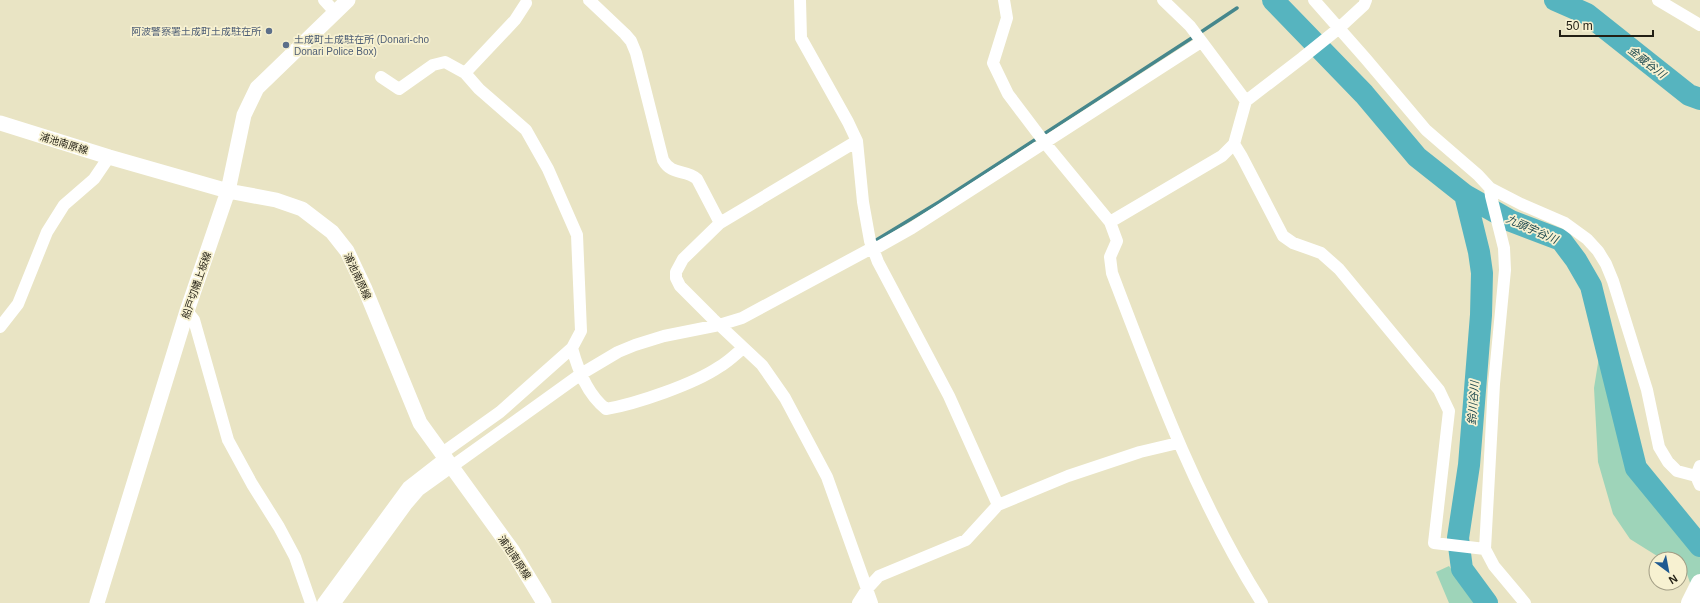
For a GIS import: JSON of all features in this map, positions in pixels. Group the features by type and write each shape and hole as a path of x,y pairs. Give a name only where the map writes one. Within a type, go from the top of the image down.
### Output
{"highway":[{"path":"1690,603 1700,582"}],"main road":[{"name":"船戸切幡上板線","path":"97,603 187,311 228,191 244,115 257,88 348,0"},
{"name":"浦池南原線","path":"0,124 228,191 276,200 302,209 332,232 347,250 365,289 420,423 512,550 544,603"}],"street":[{"path":"324,0 335,12"},
{"path":"588,0 631,41 636,53 663,160 670,170 693,175 697,179 720,224"},
{"path":"800,0 801,38 857,141 863,202 872,246 886,281 923,346 949,396 998,505"},
{"path":"1004,0 1007,18 993,63 1008,94 1042,139 1110,222 1118,241 1110,257 1112,273 1178,443 1215,522 1262,603"},
{"path":"1163,0 1184,20 1246,101"},
{"path":"1314,0 1337,30 1366,59 1426,130 1478,175 1490,192 1504,248 1505,270 1479,548"},
{"path":"1110,222 1222,156 1234,144 1246,101 1337,30 1364,4 1366,0"},
{"path":"1658,0 1700,25"},
{"path":"465,73 515,20 528,1"},
{"path":"322,603 408,487 579,372 635,345 716,322 742,318 770,304 872,246 912,228 1042,139 1198,38"},
{"path":"335,603 407,504 446,460 572,348 582,332 577,234 548,169 526,130 479,89 465,73 445,62 433,65 399,89 381,76"},
{"path":"857,141 720,224 683,258 676,272 676,278 680,286 762,365 785,398 827,477 872,603"},
{"path":"1234,144 1283,236 1293,243 1321,253 1339,269 1438,390 1442,397 1449,411 1434,543 1479,548 1525,603"},
{"path":"0,327 18,304 47,232 64,205 94,179 109,157"},
{"path":"1490,192 1565,223 1587,240 1598,251 1606,264 1613,281 1647,390 1659,447 1668,462 1677,471 1699,476"},
{"path":"187,311 194,320 228,440 252,484 295,556 311,603"},
{"path":"572,348 579,372 596,401 606,409 623,406 695,380 719,368 744,348"},
{"path":"858,603 867,588 879,576 966,540 998,505 1068,476 1140,452 1178,443"}],"green space":[{"path":"1599,357 1629,473 1662,516 1695,553 1700,555 1700,603 1697,603 1688,577 1688,551 1649,551 1630,539 1613,514 1598,462 1594,388"},
{"path":"1449,566 1474,603 1449,603 1436,572"}],"waterway":[{"name":"九頭宇谷川","path":"1273,0 1364,94 1417,157 1465,195 1511,221 1561,240 1576,260 1591,286 1636,468 1700,546"},
{"name":"金蔵谷川","path":"1555,0 1587,14 1689,95 1700,99"},
{"path":"873,242 939,202 1237,8"},
{"name":"鈴川谷川","path":"1465,195 1479,252 1482,273 1481,315 1469,465 1458,538 1462,569 1487,603"}],"place":[{"name":"阿波警察署土成町土成駐在所","path":"269,31"},
{"name":"土成町土成駐在所 (Donari-cho Donari Police Box)","path":"286,45"}]}
